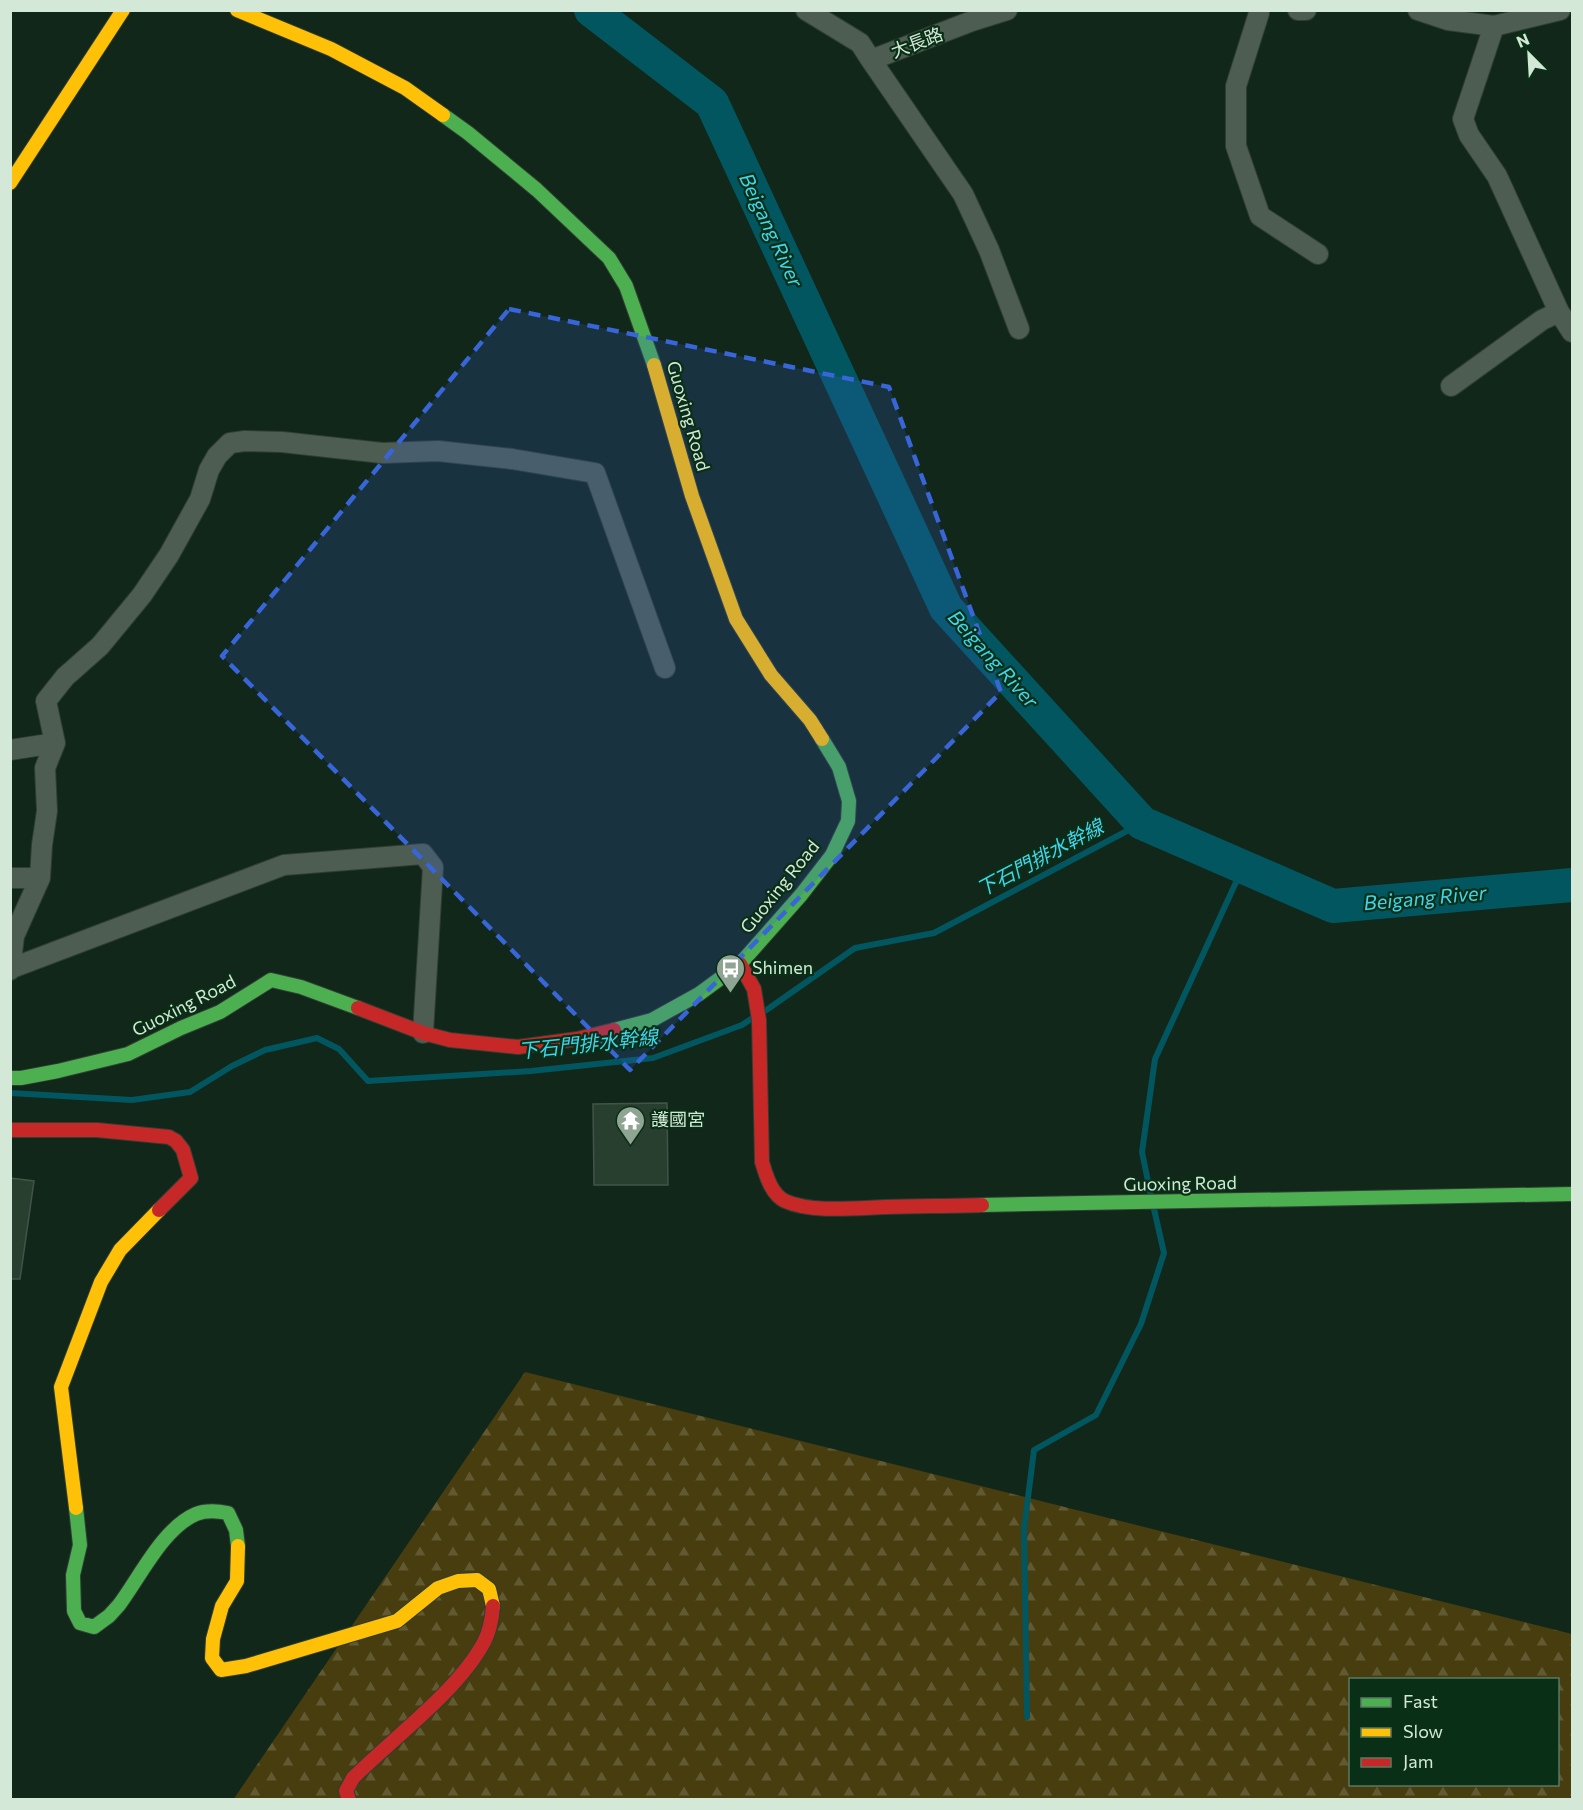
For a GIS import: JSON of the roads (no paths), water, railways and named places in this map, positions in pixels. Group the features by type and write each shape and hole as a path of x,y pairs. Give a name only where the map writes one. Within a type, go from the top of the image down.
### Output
{"street":[{"path":"10,183 123,10"},
{"name":"Guoxing Road","path":"10,1078 58,1071 128,1054 220,1012 271,980 301,987 423,1033 450,1040 518,1047 577,1039 652,1020 699,994 740,964 801,895 832,855 848,821 849,801 835,759 810,720 771,675 735,619 692,496 654,363 626,286 609,258 537,190 468,133 405,88 331,49 237,10"},
{"name":"大長路","path":"806,10 860,43 871,60 1007,10"},
{"path":"1298,10 1305,11"},
{"path":"1418,10 1448,20 1494,26 1560,10"},
{"path":"1257,11 1236,86 1236,146 1260,216 1318,254"},
{"path":"1494,26 1463,119 1468,135 1497,176 1559,312 1572,332"},
{"path":"871,60 963,194 989,250 1019,328"},
{"path":"1451,386 1542,320 1559,312"},
{"path":"423,1033 433,867 423,854 284,865 11,969 14,936 40,878 47,811 45,768 55,743 46,701 65,677 100,646 142,596 170,555 200,499 209,470 217,456 230,443 245,441 282,442 382,453 438,451 512,459 595,473 665,668"},
{"path":"10,750 55,743"},
{"path":"10,878 40,878"},
{"name":"Guoxing Road","path":"740,964 754,989 759,1020 762,1162 768,1181 784,1200 817,1207 901,1207 1572,1194"},
{"path":"10,1130 63,1128 138,1133 172,1138 189,1160 190,1178 120,1250 101,1282 61,1387 80,1545 73,1575 74,1611 80,1623 94,1626 110,1615 180,1524 195,1514 211,1511 228,1513 236,1530 238,1550 237,1581 222,1606 213,1640 212,1658 221,1670 246,1666 397,1621 438,1588 458,1581 477,1580 489,1589 493,1609 489,1626 482,1645 470,1665 440,1698 353,1778 346,1791 348,1800"}],"waterway":[{"name":"Beigang River","path":"591,10 712,103 946,608 1142,823 1333,906 1572,885"},
{"name":"下石門排水幹線","path":"765,1011 855,948 934,933 1142,823"},
{"path":"1151,1196 1142,1152 1155,1059 1243,867"},
{"name":"下石門排水幹線","path":"10,1093 132,1100 190,1092 232,1066 265,1050 317,1038 339,1049 368,1081 531,1071 653,1058 742,1025 751,1019"},
{"path":"1027,1717 1024,1529 1034,1450 1096,1415 1141,1324 1164,1253 1154,1209"}],"place":[{"name":"Shimen","path":"731,994"},
{"name":"護國宮","path":"630,1146"}]}
